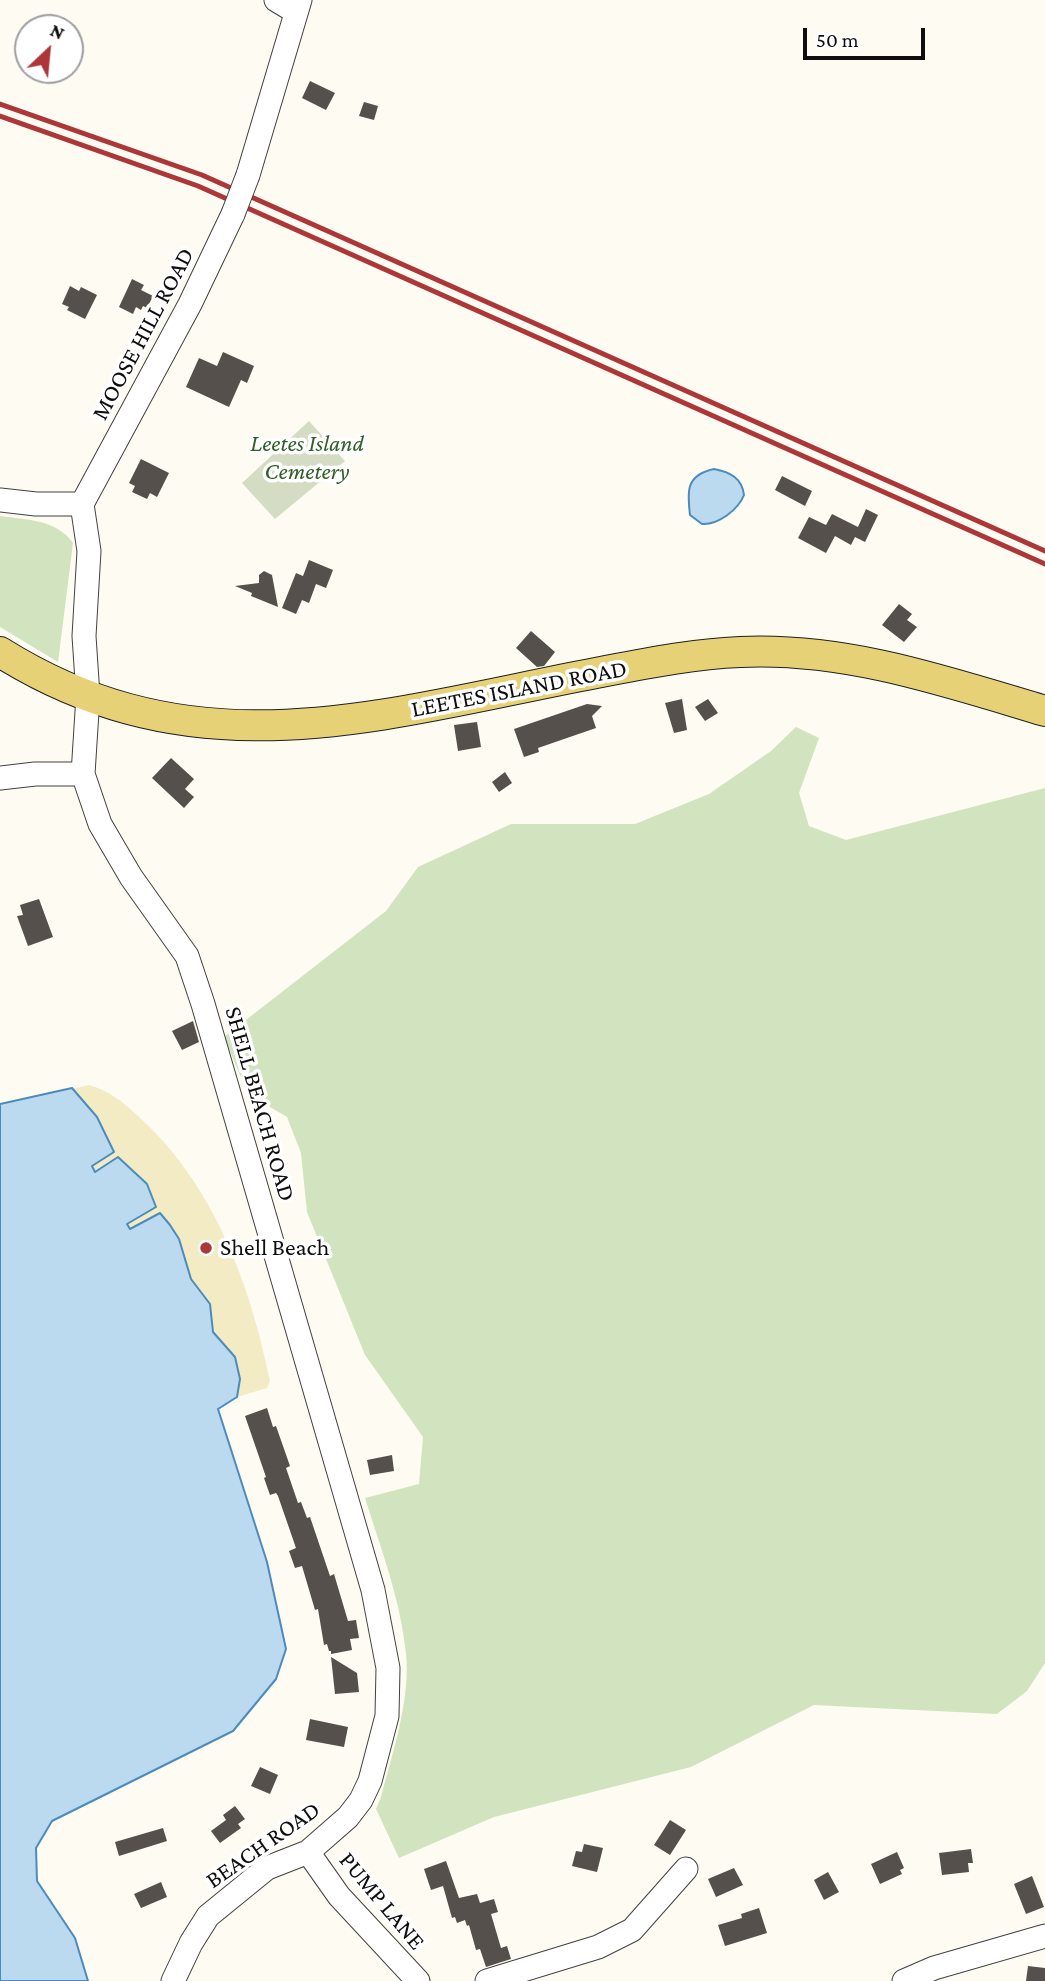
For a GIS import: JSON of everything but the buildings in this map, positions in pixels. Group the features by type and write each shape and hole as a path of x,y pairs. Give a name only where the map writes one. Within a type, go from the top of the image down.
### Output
{"main road":[{"name":"LEETES ISLAND ROAD","path":"0,652 54,682 125,708 194,722 233,726 319,724 366,719 677,658 779,651 861,660 1045,710"}],"street":[{"path":"276,0 298,6"},
{"name":"MOOSE HILL ROAD","path":"82,504 190,304 233,214 248,175 298,6"},
{"path":"0,500 36,504 82,504 89,551 84,636 88,696"},
{"name":"SHELL BEACH ROAD","path":"88,696 83,774 100,824 131,877 187,956 373,1590 388,1668"},
{"path":"0,778 35,774 83,774"},
{"name":"BEACH ROAD","path":"173,1981 191,1943 208,1916 267,1868 309,1852 348,1817 361,1800 370,1781 387,1716 388,1668"},
{"name":"PUMP LANE","path":"309,1852 339,1896 411,1978"},
{"path":"487,1981 598,1947 632,1930 686,1869"},
{"path":"904,1981 934,1968 1045,1936"}],"green space":[{"name":"Leetes Island Cemetery","path":"309,421 345,461 275,519 242,483"},
{"path":"0,516 50,525 73,543 58,662 0,627"},
{"path":"796,727 819,738 799,793 809,826 846,840 1045,788 1045,1663 1027,1691 997,1714 814,1705 691,1767 494,1817 399,1858 376,1809 400,1726 406,1689 406,1654 395,1595 365,1498 419,1484 423,1437 365,1355 307,1212 301,1153 287,1117 248,1094 224,1037 386,911 418,867 511,824 635,824 709,794 771,751"}],"sand":[{"name":"Shell Beach","path":"89,1085 115,1097 138,1116 187,1172 207,1203 225,1237 251,1308 270,1381 267,1388 237,1397 240,1379 235,1357 213,1332 210,1304 191,1279 179,1239 130,1229 126,1223 156,1207 95,1172 91,1166 113,1152 72,1089"}],"water":[{"path":"714,469 734,477 741,484 744,495 727,516 702,524 690,515 690,485 698,475"},
{"path":"72,1088 97,1117 114,1152 92,1166 95,1172 118,1157 147,1184 156,1207 127,1224 130,1229 160,1213 170,1225 179,1239 191,1279 210,1304 213,1332 235,1357 240,1379 237,1397 218,1409 267,1562 286,1649 276,1679 233,1731 52,1821 36,1848 37,1881 75,1938 88,1981 0,1981 0,1104"}],"railway":[{"path":"0,104 202,175 1045,551"},
{"path":"0,116 198,186 1045,564"}],"place":[{"name":"Shell Beach","path":"206,1248"}]}
